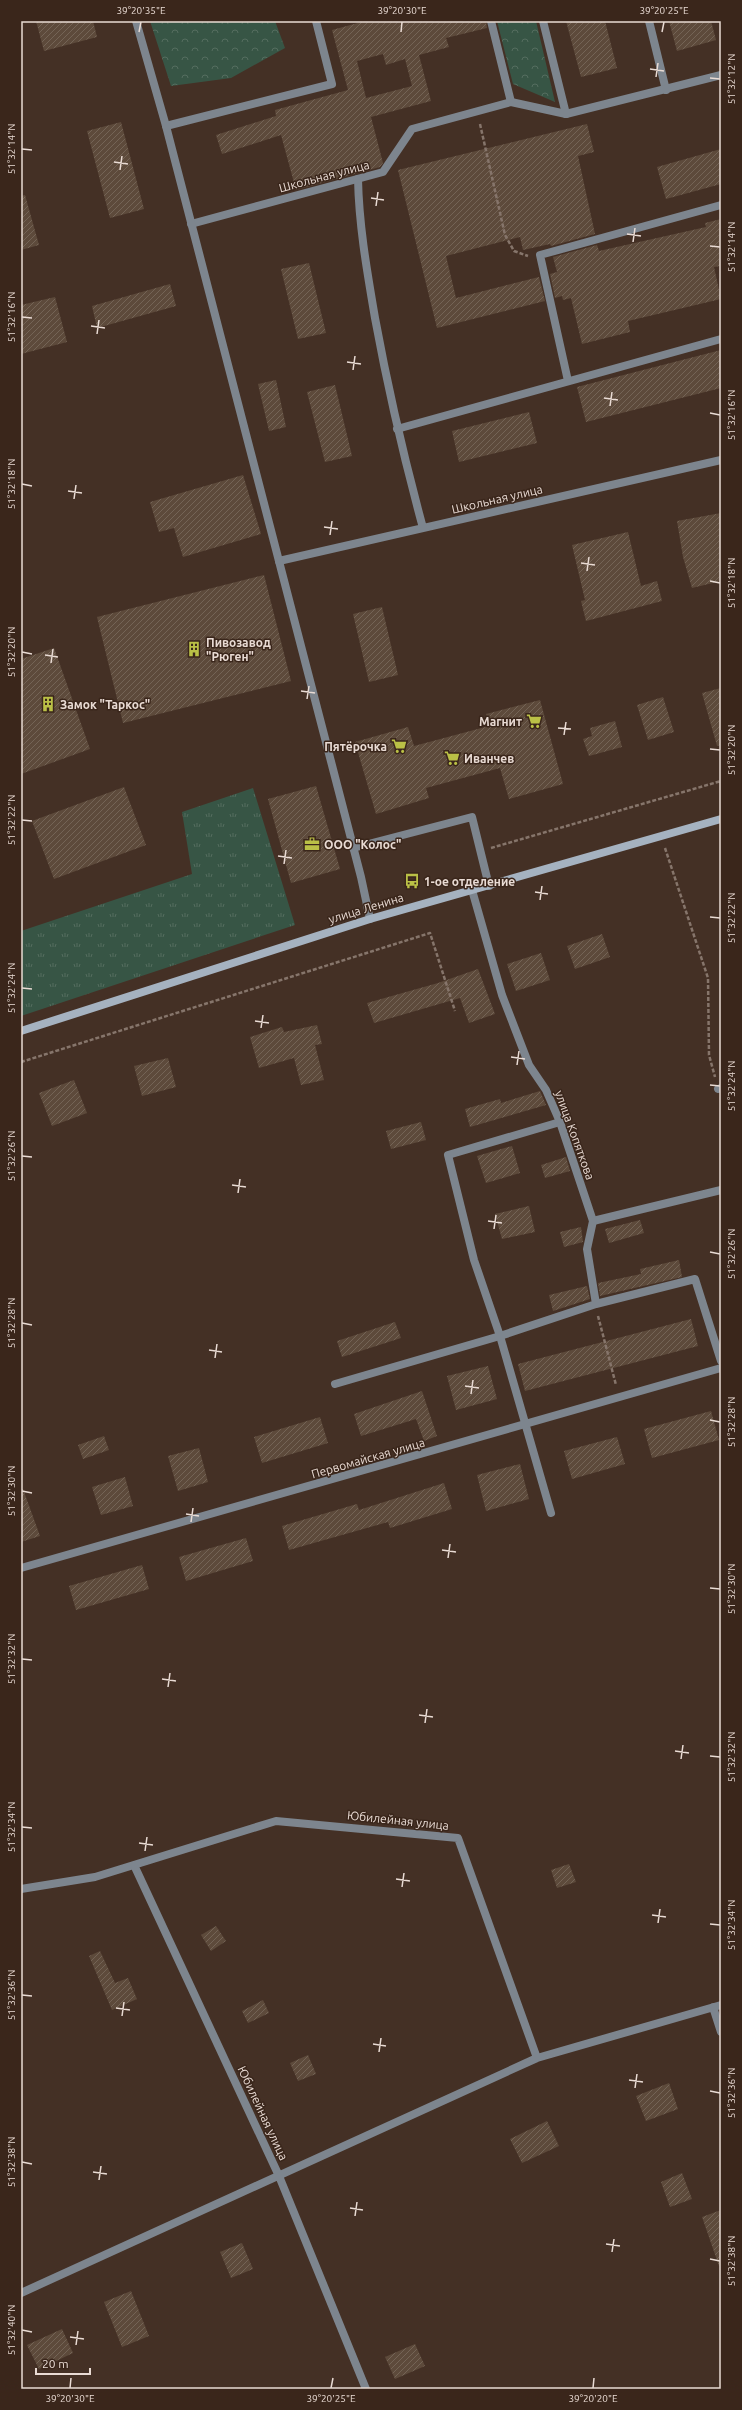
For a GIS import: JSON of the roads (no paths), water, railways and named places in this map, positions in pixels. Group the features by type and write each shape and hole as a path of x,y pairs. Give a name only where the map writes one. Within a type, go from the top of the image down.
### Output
{"main road":[{"name":"улица Ленина","path":"21,1031 370,919 721,819"}],"street":[{"path":"136,21 166,126 353,848 362,877 370,919"},
{"path":"166,126 332,84 316,21"},
{"path":"491,21 512,102"},
{"path":"543,21 566,114"},
{"path":"648,21 666,90"},
{"name":"Школьная улица","path":"191,224 383,172 412,129 512,102 566,114 721,75"},
{"path":"358,179 359,222 397,429 423,528"},
{"path":"568,381 540,256 721,205"},
{"path":"397,429 721,339"},
{"name":"Школьная улица","path":"279,561 721,460"},
{"path":"353,848 472,817 489,886"},
{"name":"улица Копяткова","path":"472,890 502,995 529,1065 546,1090 560,1122 593,1222"},
{"path":"551,1512 500,1336 474,1260 448,1155 560,1122"},
{"path":"596,1304 587,1248 593,1222 721,1190"},
{"path":"335,1384 500,1336 596,1304 694,1279 721,1361"},
{"name":"Первомайская улица","path":"21,1568 527,1425 721,1368"},
{"name":"Юбилейная улица","path":"21,1889 95,1877 276,1821 458,1838 537,2058"},
{"name":"Юбилейная улица","path":"134,1865 279,2176 366,2389"},
{"name":"Юбилейная улица","path":"21,2293 537,2058 717,2006 721,2032"}],"place":[{"name":"Пивозавод \"Рюген\"","path":"194,649"},
{"name":"Замок \"Таркос\"","path":"48,704"},
{"name":"Магнит","path":"534,721"},
{"name":"Пятёрочка","path":"399,746"},
{"name":"Иванчев","path":"452,758"},
{"name":"ООО \"Колос\"","path":"312,844"},
{"name":"1-ое отделение","path":"412,881"}]}
